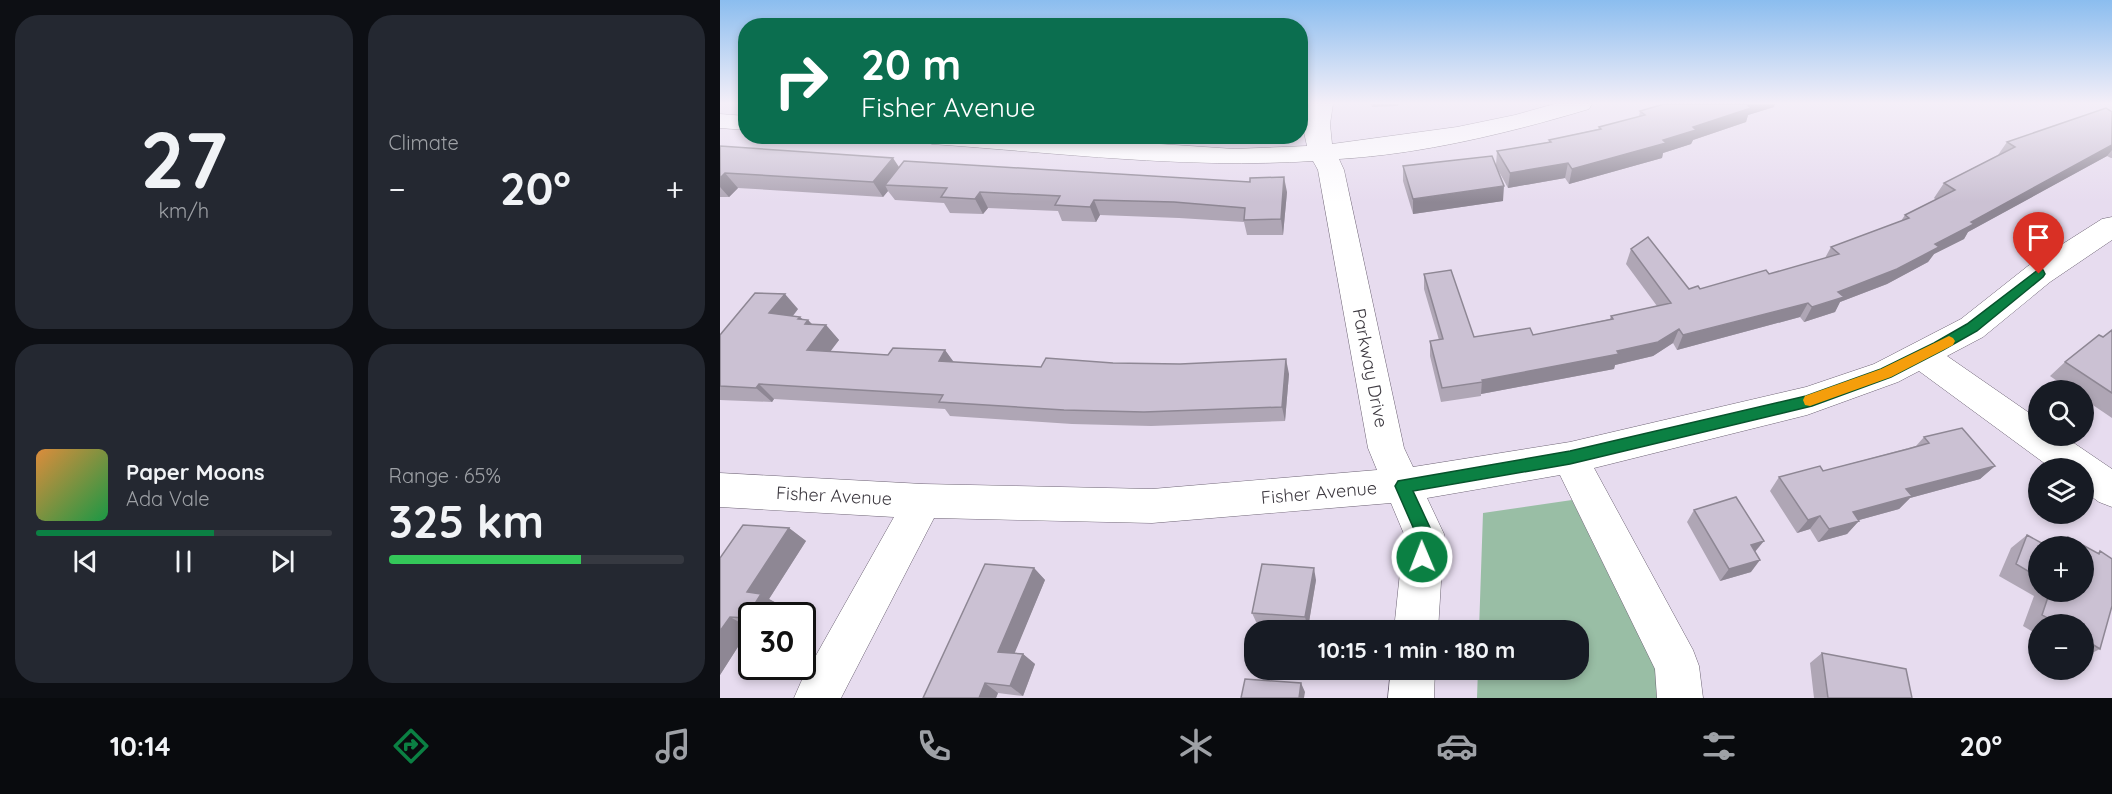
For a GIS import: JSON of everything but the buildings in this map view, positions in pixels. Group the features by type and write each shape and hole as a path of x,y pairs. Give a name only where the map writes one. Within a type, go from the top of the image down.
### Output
{"street":[{"name":"Parkway Drive","path":"1317,137 1322,153 1331,170 1386,448 1424,534 1417,620"},
{"path":"1052,144 1234,157 1322,153 1445,137"},
{"name":"Fisher Avenue","path":"720,490 922,501 1152,506 1403,486 1570,458 1807,401 1886,373 1972,328 2039,274 2112,226"},
{"path":"1922,356 2066,458"},
{"path":"1570,458 1677,666 1680,698"},
{"path":"2094,477 2112,490"},
{"path":"817,698 922,501"},
{"path":"1411,698 1412,680"}],"green space":[{"path":"1572,500 1662,683 1663,698 1477,698 1478,680 1589,680 1589,620 1479,620 1483,513"}],"slow traffic":[{"path":"1810,400 1886,373 1949,341"}],"route":[{"path":"1422,557 1424,534 1403,486 1570,458 1807,401 1886,373 1939,347 1972,328 2039,274"}]}
